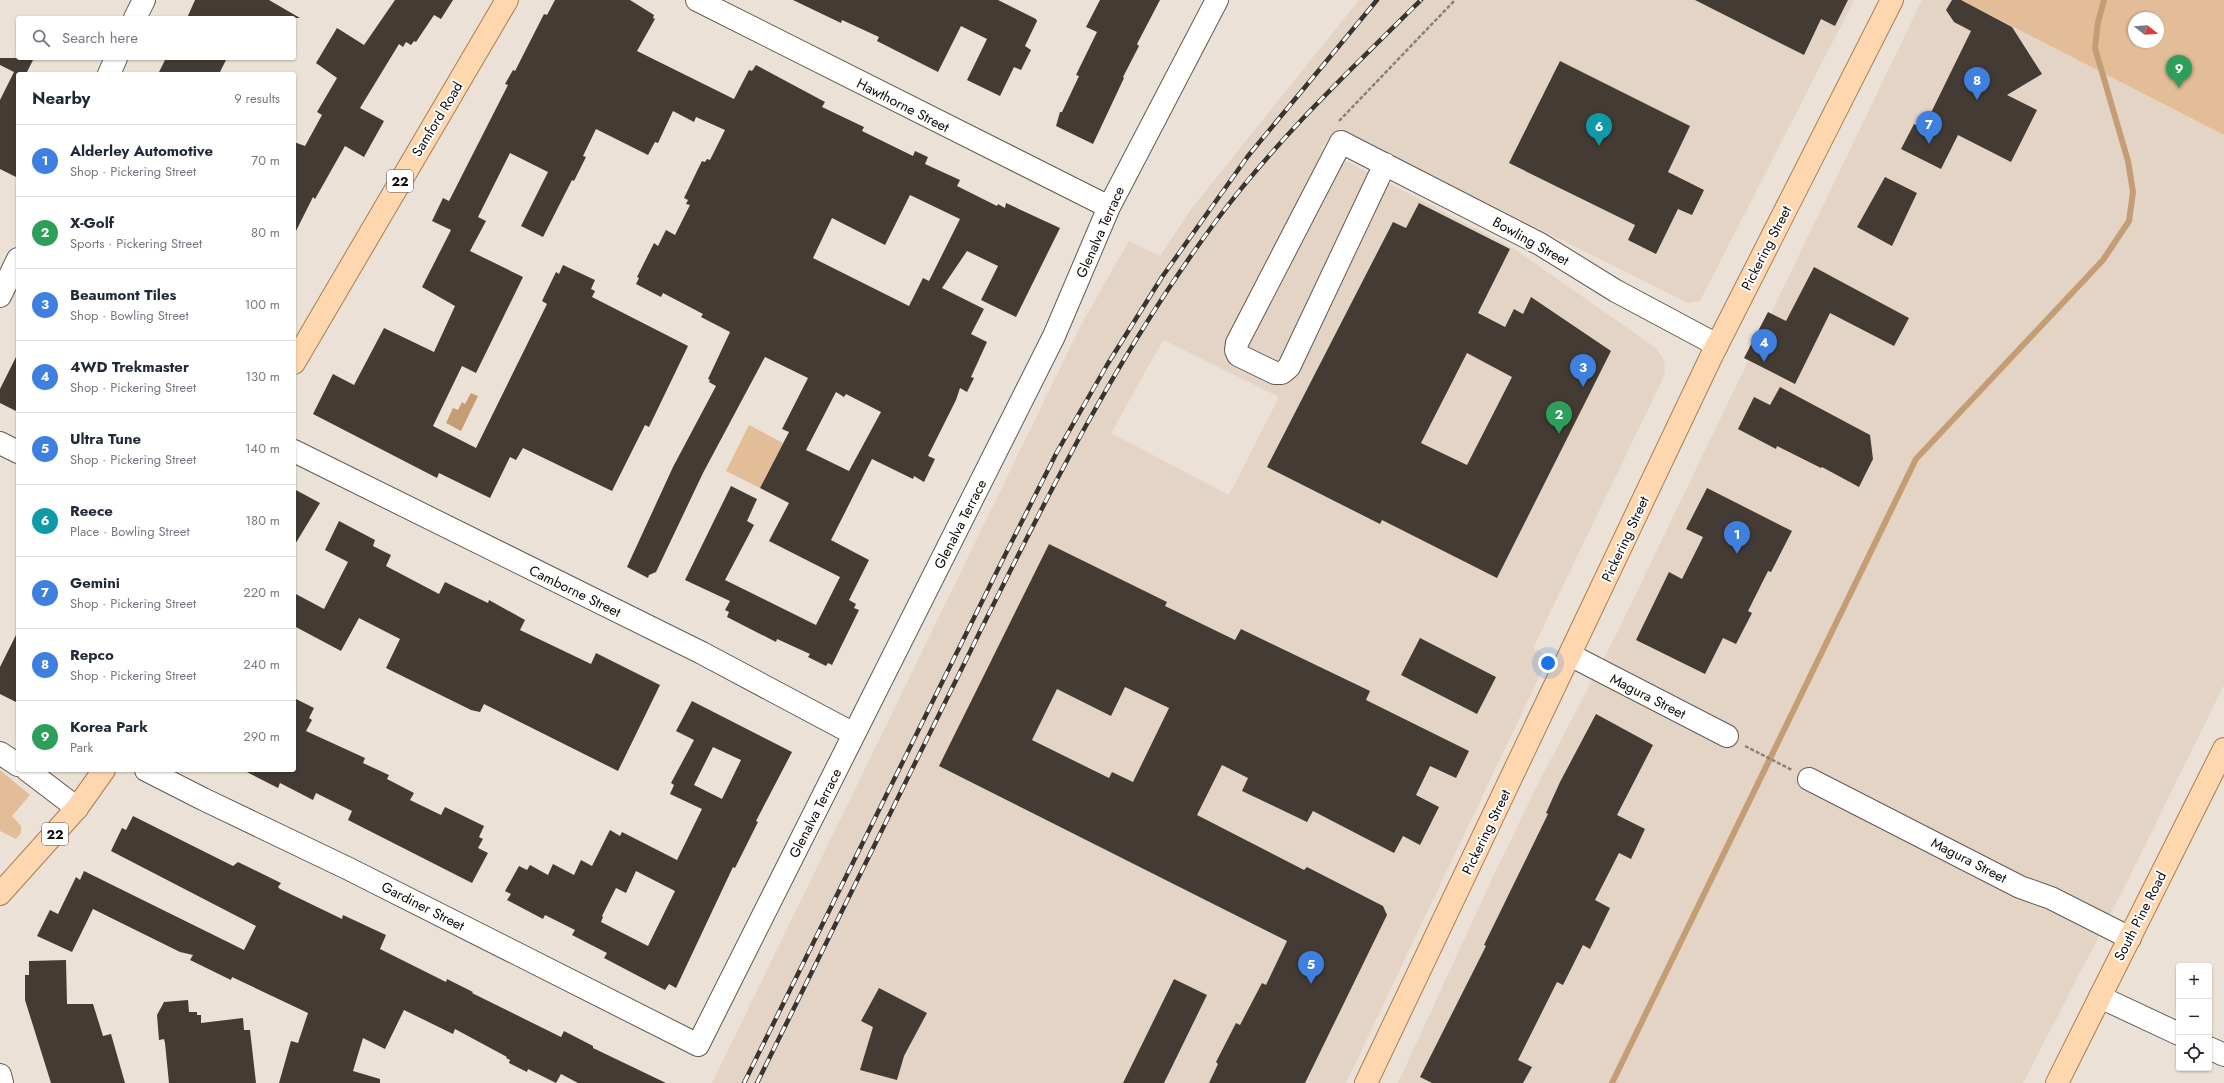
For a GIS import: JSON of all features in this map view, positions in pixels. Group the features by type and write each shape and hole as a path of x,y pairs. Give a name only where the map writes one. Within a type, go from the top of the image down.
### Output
{"main road":[{"name":"Samford Road","path":"296,360 507,0"},
{"name":"Pickering Street","path":"1366,1083 1717,345 1892,0"},
{"name":"South Pine Road","path":"2057,1083 2224,749"},
{"name":"22","path":"0,894 77,808 103,772"}],"street":[{"path":"136,16 144,0"},
{"name":"Hawthorne Street","path":"697,0 1109,207"},
{"name":"Glenalva Terrace","path":"698,1045 1054,336 1109,207 1217,0"},
{"path":"110,72 115,60"},
{"path":"1341,142 1237,343 1236,350 1238,355 1250,361 1275,373 1282,373 1289,367 1385,164"},
{"name":"Bowling Street","path":"1341,142 1540,244 1616,291 1717,345"},
{"path":"0,296 16,263"},
{"path":"0,443 16,451"},
{"name":"Camborne Street","path":"296,452 702,653 854,734"},
{"name":"Magura Street","path":"1570,655 1727,736"},
{"path":"0,753 16,764"},
{"path":"30,772 77,808"},
{"name":"Gardiner Street","path":"150,772 203,799 349,868 698,1045"},
{"name":"Magura Street","path":"1809,779 2020,887 2051,898 2130,938"},
{"path":"2100,996 2176,1033"},
{"path":"2212,1049 2224,1055"},
{"path":"0,1074 2,1083"}],"path":[{"path":"1341,142 1327,135 1455,0"},
{"path":"1749,748 1790,769"}],"shaded area":[{"path":"1359,0 1854,0 1700,301 1688,303 1339,129 1321,148 1513,248 1656,348 1664,360 1665,374 1533,648 1549,656 1346,1083 712,1083 1081,325 1129,241 1160,256 1192,208","holes":["1163,340 1279,397 1229,495 1111,433"]},
{"path":"1922,0 1961,0 2224,135 2224,685 2128,880 2023,1083 1398,1083 1492,879 1538,784 1618,631"},
{"path":"1961,0 2224,0 2224,135"},
{"path":"471,393 478,396 461,431 446,423 453,408 458,410 462,402 465,404"},
{"path":"749,425 783,443 760,488 726,471"},
{"path":"0,770 30,795 12,816 21,826 21,833 16,839 0,831"}],"building":[{"path":"195,0 269,0 300,18 296,18 296,16 188,16"},
{"path":"395,0 453,0 441,19 434,15 416,42 414,41 411,45 406,42 403,47 399,44 360,108 384,121 364,157 345,146 315,199 313,197 296,231 296,143 305,146 322,115 317,112 337,78 316,63 337,28 364,45"},
{"path":"555,0 630,0 654,15 653,18 655,19 637,51 734,99 749,70 752,71 756,65 825,102 822,107 864,127 862,131 913,156 915,151 928,157 925,164 960,180 957,186 997,206 998,204 1005,208 1006,203 1060,228 1016,317 981,300 998,266 967,251 942,288 984,309 971,334 987,342 971,377 974,378 967,392 960,388 956,400 928,456 935,459 924,482 914,476 913,479 872,459 831,540 869,560 849,600 856,604 854,608 859,610 832,665 828,663 826,666 808,657 810,654 777,639 776,642 727,617 729,612 725,610 730,601 685,580 731,486 757,499 747,521 754,525 725,580 816,625 840,577 769,541 789,503 760,488 789,432 782,429 808,378 765,357 703,473 656,572 649,575 648,578 627,567 673,467 716,386 709,382 710,380 708,379 730,332 701,317 703,314 663,293 661,297 636,284 639,278 637,277 654,243 658,246 666,230 675,235 690,205 686,204 688,200 684,198 702,161 705,162 707,159 710,160 725,130 696,117 694,122 673,111 658,143 655,142 648,155 596,129 583,156 586,157 574,181 572,180 543,237 521,226 548,172 510,153 478,217 486,221 470,251 523,277 476,373 462,366 433,426 476,448 547,304 542,301 556,272 559,274 563,265 595,280 591,289 595,291 592,297 688,346 649,427 645,425 612,491 523,448 516,460 510,457 490,498 439,473 437,478 313,414 333,374 354,385 384,328 434,352 455,306 422,287 451,230 432,221 443,198 449,201 508,85 505,84 513,70 515,71 544,14 547,15","holes":["910,195 960,219 929,281 923,278 909,306 813,258 832,218 885,245","836,392 844,397 846,394 881,412 849,471 806,450"]},
{"path":"793,0 998,0 1036,19 1037,21 1025,46 1031,50 1021,70 1014,67 1000,96 967,80 987,39 961,26 938,72 877,41 879,37 842,20 841,23"},
{"path":"1100,0 1160,0 1137,44 1139,46 1123,77 1124,78 1093,144 1056,126 1060,112 1062,112 1079,76 1076,75 1097,32 1086,27"},
{"path":"1695,0 1848,0 1835,26 1821,19 1804,55"},
{"path":"1952,0 1961,0 2012,27 2042,74 2007,95 2037,110 2011,162 1958,135 1941,169 1901,149 1914,124 1923,129 1971,31 1954,22 1946,10"},
{"path":"0,58 33,60 27,72 16,72 16,177 0,169 0,100 14,72 0,65"},
{"path":"165,60 226,60 220,72 159,72"},
{"path":"1560,61 1690,126 1668,172 1704,190 1692,215 1678,209 1656,254 1628,240 1635,225 1509,163"},
{"path":"1885,177 1917,193 1892,246 1857,227"},
{"path":"1419,203 1510,249 1478,313 1505,327 1514,309 1523,314 1531,297 1611,351 1497,578 1382,520 1380,524 1267,467 1393,222 1406,228","holes":["1467,353 1512,377 1467,465 1421,443"]},
{"path":"1814,267 1909,318 1894,346 1830,313 1795,384 1744,358 1768,312 1786,321"},
{"path":"16,357 16,411 0,403 0,389"},
{"path":"1780,387 1870,435 1873,459 1859,487 1822,467 1821,468 1777,446 1776,449 1738,429 1754,397 1770,405"},
{"path":"1707,488 1792,531 1771,572 1768,571 1748,611 1752,613 1736,644 1723,638 1705,674 1636,640 1669,572 1682,579 1703,537 1686,529"},
{"path":"296,490 320,503 296,543"},
{"path":"339,521 375,540 373,546 391,555 386,566 439,594 445,582 488,603 489,600 525,620 520,630 591,664 596,653 660,685 618,771 484,704 480,712 471,710 386,668 400,639 359,618 341,651 296,627 296,594 324,609 348,562 325,550"},
{"path":"1049,544 1167,602 1165,606 1235,640 1241,629 1370,691 1366,700 1469,751 1456,778 1430,766 1416,795 1439,807 1420,845 1403,836 1394,853 1313,811 1307,822 1242,791 1248,778 1222,765 1197,815 1304,870 1307,867 1383,906 1387,915 1305,1083 1209,1083 1218,1064 1216,1062 1236,1023 1240,1025 1262,983 1266,985 1287,941 939,766","holes":["1125,687 1169,708 1133,782 1112,772 1109,778 1032,740 1057,689 1111,716"]},
{"path":"16,635 16,702 0,694 0,667"},
{"path":"1420,638 1496,677 1477,714 1401,675"},
{"path":"296,699 314,708 309,718 312,720 306,731 365,758 363,763 389,775 387,779 414,793 410,800 441,815 445,807 484,826 479,837 483,839 478,848 488,853 472,883 348,820 352,811 316,793 313,800 280,783 278,788 247,772 296,772"},
{"path":"692,701 792,752 756,821 758,822 735,868 733,867 676,988 669,984 665,990 604,958 607,953 572,935 575,930 545,915 543,919 507,900 511,894 505,891 519,866 527,870 530,865 548,875 553,864 574,875 581,860 592,866 610,830 620,836 622,832 677,860 702,809 670,794 674,785 671,783 694,740 676,731","holes":["713,747 741,760 722,799 694,785","636,871 675,891 648,946 601,922 602,916 616,888 626,893"]},
{"path":"1596,714 1653,745 1617,815 1645,829 1631,859 1619,853 1595,900 1610,908 1590,949 1583,945 1563,985 1557,982 1518,1060 1532,1067 1523,1083 1432,1083 1420,1077 1486,946 1484,945 1548,814 1546,813 1560,782"},
{"path":"133,816 233,866 238,862 281,883 278,887 280,889 342,919 343,915 386,935 380,949 446,982 447,979 561,1037 564,1031 593,1046 593,1048 666,1083 578,1083 561,1074 556,1083 528,1069 527,1072 509,1063 510,1060 506,1058 507,1057 455,1029 453,1034 404,1010 385,1049 363,1038 353,1071 380,1079 380,1083 279,1083 291,1041 298,1043 308,1013 232,977 231,980 190,960 193,955 180,952 93,909 72,952 37,936 50,910 58,914 76,877 80,880 84,871 244,950 256,926 111,851 122,828 126,830"},
{"path":"66,960 67,1004 93,1004 103,1036 111,1034 125,1083 51,1083 25,1000 25,975 29,975 29,961"},
{"path":"1174,979 1207,995 1164,1083 1123,1083"},
{"path":"879,988 927,1013 904,1056 897,1080 860,1070 873,1027 861,1021"},
{"path":"188,1000 189,1012 197,1012 197,1015 201,1015 201,1023 243,1018 244,1030 250,1030 256,1083 169,1083 165,1043 164,1039 159,1040 157,1015 164,1002"}],"waterway":[{"path":"1612,1083 1916,459 2103,260 2129,221 2133,192 2128,161 2095,48 2098,22 2104,0"}],"railway":[{"path":"744,1083 1057,452 1107,365 1162,277 1248,156 1377,0"},
{"path":"757,1083 1050,492 1080,436 1144,326 1216,221 1263,162 1314,107 1421,0"}],"place":[{"name":"Korea Park","path":"2179,88"},
{"name":"Repco","path":"1977,100"},
{"name":"Gemini","path":"1929,144"},
{"name":"Reece","path":"1599,146"},
{"name":"4WD Trekmaster","path":"1764,362"},
{"name":"Beaumont Tiles","path":"1583,387"},
{"name":"X-Golf","path":"1559,434"},
{"name":"Alderley Automotive","path":"1737,554"},
{"name":"Ultra Tune","path":"1311,984"}]}
